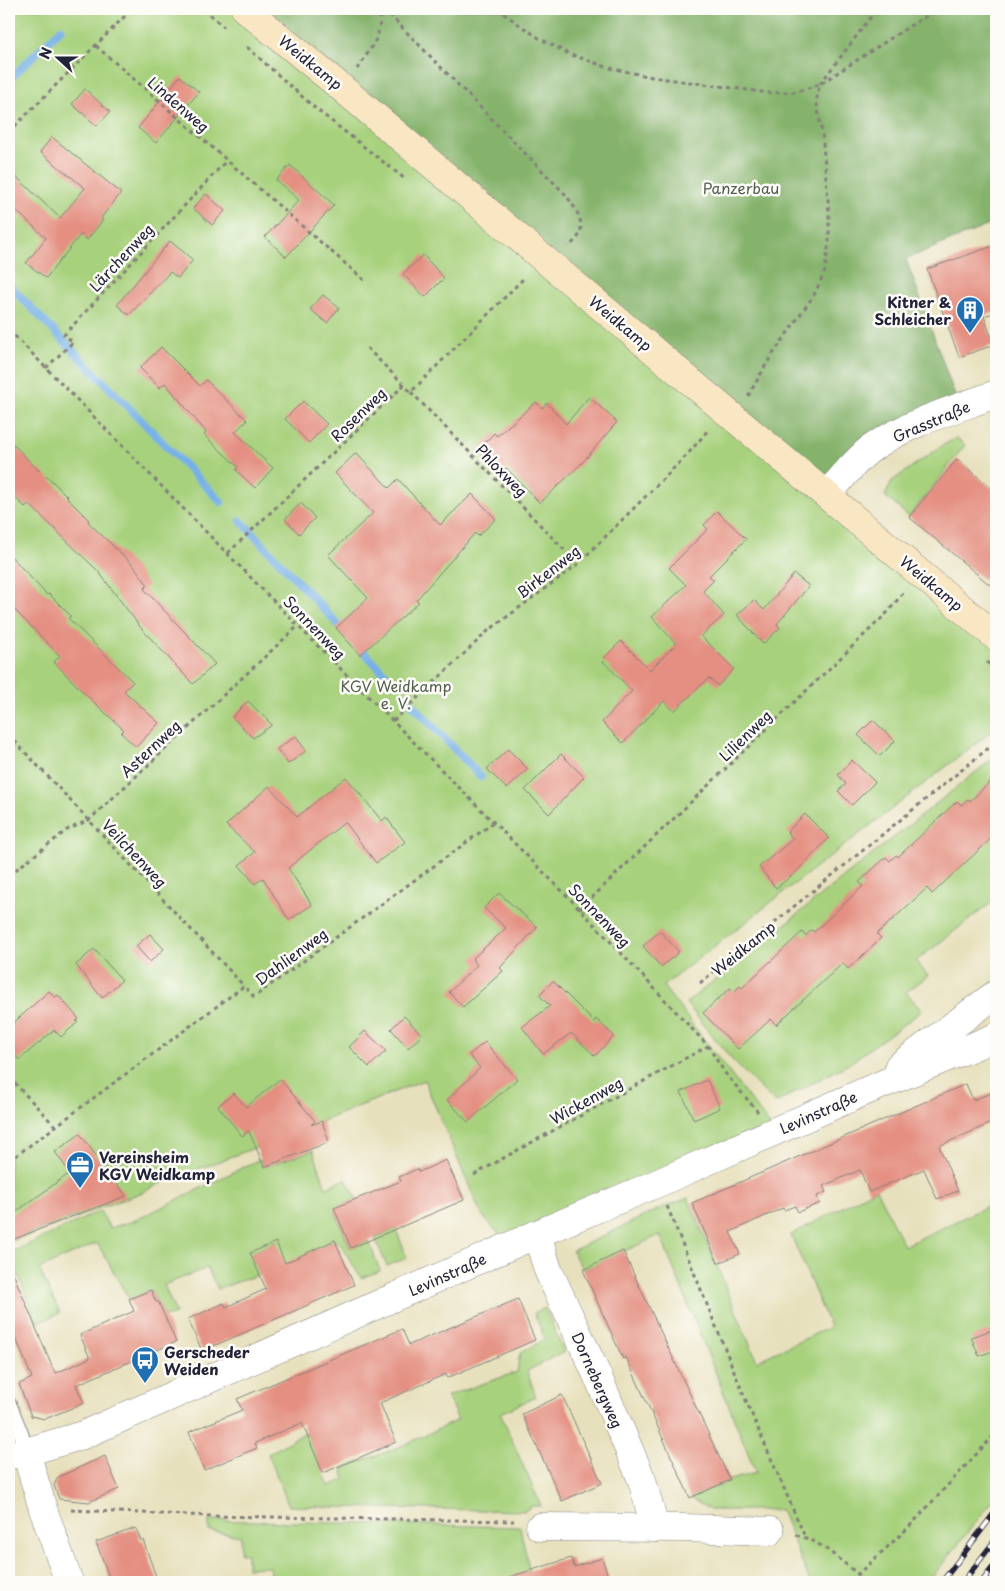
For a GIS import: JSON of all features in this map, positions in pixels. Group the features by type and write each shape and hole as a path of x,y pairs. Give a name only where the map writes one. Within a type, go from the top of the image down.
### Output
{"street":[{"name":"Weidkamp","path":"245,9 344,89 544,259 996,636"},
{"name":"Grasstraße","path":"826,495 852,466 869,451 901,430 996,394"},
{"name":"Levinstraße","path":"866,1091 996,994"},
{"name":"Levinstraße","path":"17,1453 83,1435 536,1234 658,1183 866,1091 996,1037"},
{"name":"Dornebergweg","path":"536,1234 548,1270 598,1377 642,1480 655,1528"},
{"path":"17,1453 43,1510 69,1582"},
{"path":"540,1527 770,1530"}],"lane":[{"path":"9,1404 20,1433 17,1453"}],"path":[{"path":"9,132 132,9"},
{"path":"344,89 379,36 379,9"},
{"name":"Rosenweg","path":"228,553 404,385 411,392 544,259 577,241 581,232 581,224 576,209 564,194 384,9"},
{"path":"497,9 546,42 569,54 610,68 652,77 769,93 796,92 820,84 908,27 940,9"},
{"path":"734,418 770,358 814,295 825,271 829,241 829,212 817,94 820,84 877,9"},
{"name":"Lindenweg","path":"96,46 364,280"},
{"name":"Lärchenweg","path":"46,368 73,342 64,335 227,160"},
{"name":"Sonnenweg","path":"9,330 298,626 580,909 708,1046 725,1073 774,1132"},
{"path":"367,348 404,385"},
{"name":"Phloxweg","path":"411,392 578,564"},
{"name":"Birkenweg","path":"392,721 488,632 578,564 687,455 710,429"},
{"name":"Lilienweg","path":"580,909 887,613 921,573"},
{"name":"Asternweg","path":"9,875 67,830 89,820 298,626"},
{"name":"Veilchenweg","path":"9,735 244,986"},
{"name":"Weidkamp","path":"700,983 996,742"},
{"name":"Dahlienweg","path":"9,1161 244,986 254,997 493,823"},
{"name":"Wickenweg","path":"474,1175 708,1046"},
{"path":"9,1077 56,1127"},
{"path":"658,1183 747,1403 805,1537"},
{"path":"852,1582 858,1574 908,1528 996,1433"},
{"path":"43,1510 210,1516 525,1521 535,1522 540,1527"},
{"path":"770,1530 805,1537 858,1574"}],"green space":[{"name":"KGV Weidkamp e. V.","path":"9,9 237,9 996,640 996,728 663,986 774,1131 508,1244 481,1214 424,1080 273,1141 159,1184 143,1192 9,1242"},
{"name":"Panzerbau","path":"280,9 996,9 996,222 906,259 958,404 827,488 269,21"},
{"path":"956,438 965,445 909,517 885,496 892,481"},
{"path":"996,756 996,899 916,961 928,976 906,992 922,1011 847,1065 775,1103 733,1061 686,1003"},
{"path":"313,1150 326,1187 346,1179 357,1199 334,1209 350,1248 369,1241 380,1271 361,1278 341,1245 335,1240 310,1252 291,1277 275,1242 251,1253 260,1274 218,1289 207,1268 164,1285 176,1314 165,1317 151,1290 129,1299 97,1243 39,1269 60,1313 37,1323 10,1253 100,1211 110,1228 136,1220 260,1159 264,1167"},
{"path":"876,1189 904,1246 994,1203 996,1208 996,1497 928,1582 810,1582 781,1510 710,1510 690,1498 730,1480 756,1473 660,1235 583,1270 572,1251 657,1210 688,1198 757,1361 830,1327 791,1235"},
{"path":"396,1229 407,1258 387,1266 375,1238"},
{"path":"545,1308 564,1352 527,1371 536,1397 500,1413 541,1506 532,1506 525,1511 289,1506 268,1454 306,1432 329,1486 344,1480 343,1468 397,1448 458,1420 447,1396 517,1372 520,1353 545,1339 534,1313"},
{"path":"209,1520 520,1527 532,1582 272,1582 270,1567 247,1568 247,1554 240,1553 241,1536 209,1531"}],"building":[{"path":"180,76 199,92 156,143 138,128"},
{"path":"85,89 110,112 97,126 72,104"},
{"path":"52,137 121,193 101,218 103,220 87,240 81,234 46,278 26,263 46,238 9,204 9,170 60,218 85,188 40,152"},
{"path":"290,165 334,205 286,257 265,237 299,200 276,180"},
{"path":"206,194 225,211 212,225 193,208"},
{"path":"170,241 193,260 178,278 170,272 129,315 117,305"},
{"path":"996,245 996,312 984,316 994,345 959,357 927,269"},
{"path":"423,255 444,278 425,297 403,274"},
{"path":"323,295 339,308 327,323 310,309"},
{"path":"161,347 200,386 206,380 247,420 235,432 273,468 255,488 236,470 238,467 204,435 206,432 165,383 160,388 140,368"},
{"path":"589,397 617,422 581,464 540,503 506,468 502,472 478,450 494,433 497,436 536,402 542,408 547,403 566,424"},
{"path":"303,401 327,424 309,443 285,419"},
{"path":"9,440 68,497 89,520 88,522 133,565 148,585 144,589 215,664 193,684 141,628 98,571 29,504 25,507 9,492"},
{"path":"356,453 389,488 398,479 440,525 472,494 496,519 478,536 475,533 416,600 419,602 360,655 336,628 368,598 328,555 373,513 335,473"},
{"path":"957,459 996,492 996,590 909,517"},
{"path":"301,503 315,518 299,534 285,519"},
{"path":"717,511 746,539 709,576 714,580 703,591 724,615 701,636 734,669 718,686 709,678 674,711 664,701 623,743 602,722 632,691 602,660 621,641 650,670 676,644 652,617 686,585 669,568 708,529 704,525"},
{"path":"9,554 47,595 49,594 71,616 68,618 133,682 124,691 159,723 136,747 121,733 124,730 54,662 60,656 9,604"},
{"path":"794,574 809,586 777,624 780,628 763,644 737,615 754,600 764,610"},
{"path":"248,701 272,725 253,738 232,717"},
{"path":"873,720 895,741 880,756 858,735"},
{"path":"296,736 306,751 288,764 277,749"},
{"path":"508,749 528,769 507,789 487,769"},
{"path":"561,754 584,777 549,814 525,790"},
{"path":"852,760 875,782 852,805 838,791 846,784 838,775"},
{"path":"996,776 996,834 932,894 927,888 877,934 881,938 848,969 843,963 776,1025 771,1019 738,1049 703,1013 730,988 734,992 740,986 742,988 802,932 805,936 812,930 814,932 863,886 859,882 886,857 890,861 896,855 898,857 957,801 961,805 968,799 970,801"},
{"path":"346,777 382,821 386,817 405,842 376,863 345,822 288,868 312,905 289,920 263,878 255,884 239,865 255,852 226,825 269,786 297,817"},
{"path":"805,814 829,838 795,873 776,888 759,867 793,839 787,832"},
{"path":"499,893 537,927 500,968 503,971 463,1007 449,992 477,965 472,959 506,928 484,908"},
{"path":"660,931 679,952 661,967 643,946"},
{"path":"150,934 164,949 150,962 136,946"},
{"path":"94,949 122,980 102,998 76,965"},
{"path":"553,981 594,1022 596,1019 614,1036 595,1056 571,1033 543,1054 522,1027 550,1006 539,995"},
{"path":"49,991 55,997 58,995 79,1019 76,1021 78,1022 61,1037 54,1030 19,1060 9,1047 9,1027"},
{"path":"404,1016 422,1035 408,1048 391,1029"},
{"path":"365,1031 386,1051 369,1067 349,1047"},
{"path":"485,1042 517,1079 468,1122 447,1100 480,1068 469,1055"},
{"path":"280,1079 315,1121 311,1125 322,1121 329,1142 264,1167 249,1131 242,1136 218,1106 234,1093 246,1107"},
{"path":"707,1080 720,1108 694,1120 681,1092"},
{"path":"966,1084 973,1100 996,1091 996,1121 939,1146 958,1191 937,1199 924,1169 869,1192 860,1170 823,1186 826,1192 817,1196 820,1203 798,1212 795,1206 784,1210 783,1208 730,1232 740,1254 718,1263 692,1203"},
{"name":"Vereinsheim KGV Weidkamp","path":"80,1134 126,1196 9,1241 9,1217 70,1173 55,1152"},
{"path":"446,1160 464,1200 351,1248 334,1208 401,1181 399,1177 417,1169 419,1172"},
{"path":"335,1240 354,1285 202,1351 188,1319 224,1303 226,1307 266,1289 250,1253 276,1242 285,1263"},
{"path":"623,1251 730,1480 690,1498 626,1357 623,1359 583,1270"},
{"path":"9,1263 56,1373 90,1358 80,1335 134,1311 129,1299 151,1290 156,1302 158,1301 176,1342 76,1385 84,1403 45,1419 31,1416 19,1384 32,1378 9,1321"},
{"path":"518,1299 535,1340 447,1378 446,1374 380,1403 396,1442 323,1473 302,1423 255,1443 257,1448 204,1470 189,1432 242,1410 237,1399 402,1329 409,1345"},
{"path":"992,1330 996,1342 996,1350 979,1356 971,1337"},
{"path":"562,1395 602,1483 562,1501 522,1414"},
{"path":"105,1456 119,1489 89,1502 59,1499 54,1485 58,1477"},
{"path":"136,1528 141,1541 143,1540 158,1582 111,1582 96,1542"},
{"path":"571,1558 574,1567 602,1558 610,1582 510,1582 509,1577"}],"waterway":[{"path":"9,80 61,29"},
{"path":"9,285 221,502"},
{"path":"241,521 346,633"},
{"path":"357,645 392,681"},
{"path":"407,699 481,777"}],"railway":[{"path":"942,1582 996,1511"},
{"path":"963,1582 996,1539"},
{"path":"982,1582 996,1563"}],"place":[{"name":"Kitner & Schleicher","path":"970,334"},
{"name":"Vereinsheim KGV Weidkamp","path":"80,1189"},
{"name":"Gerscheder Weiden","path":"145,1384"}]}
